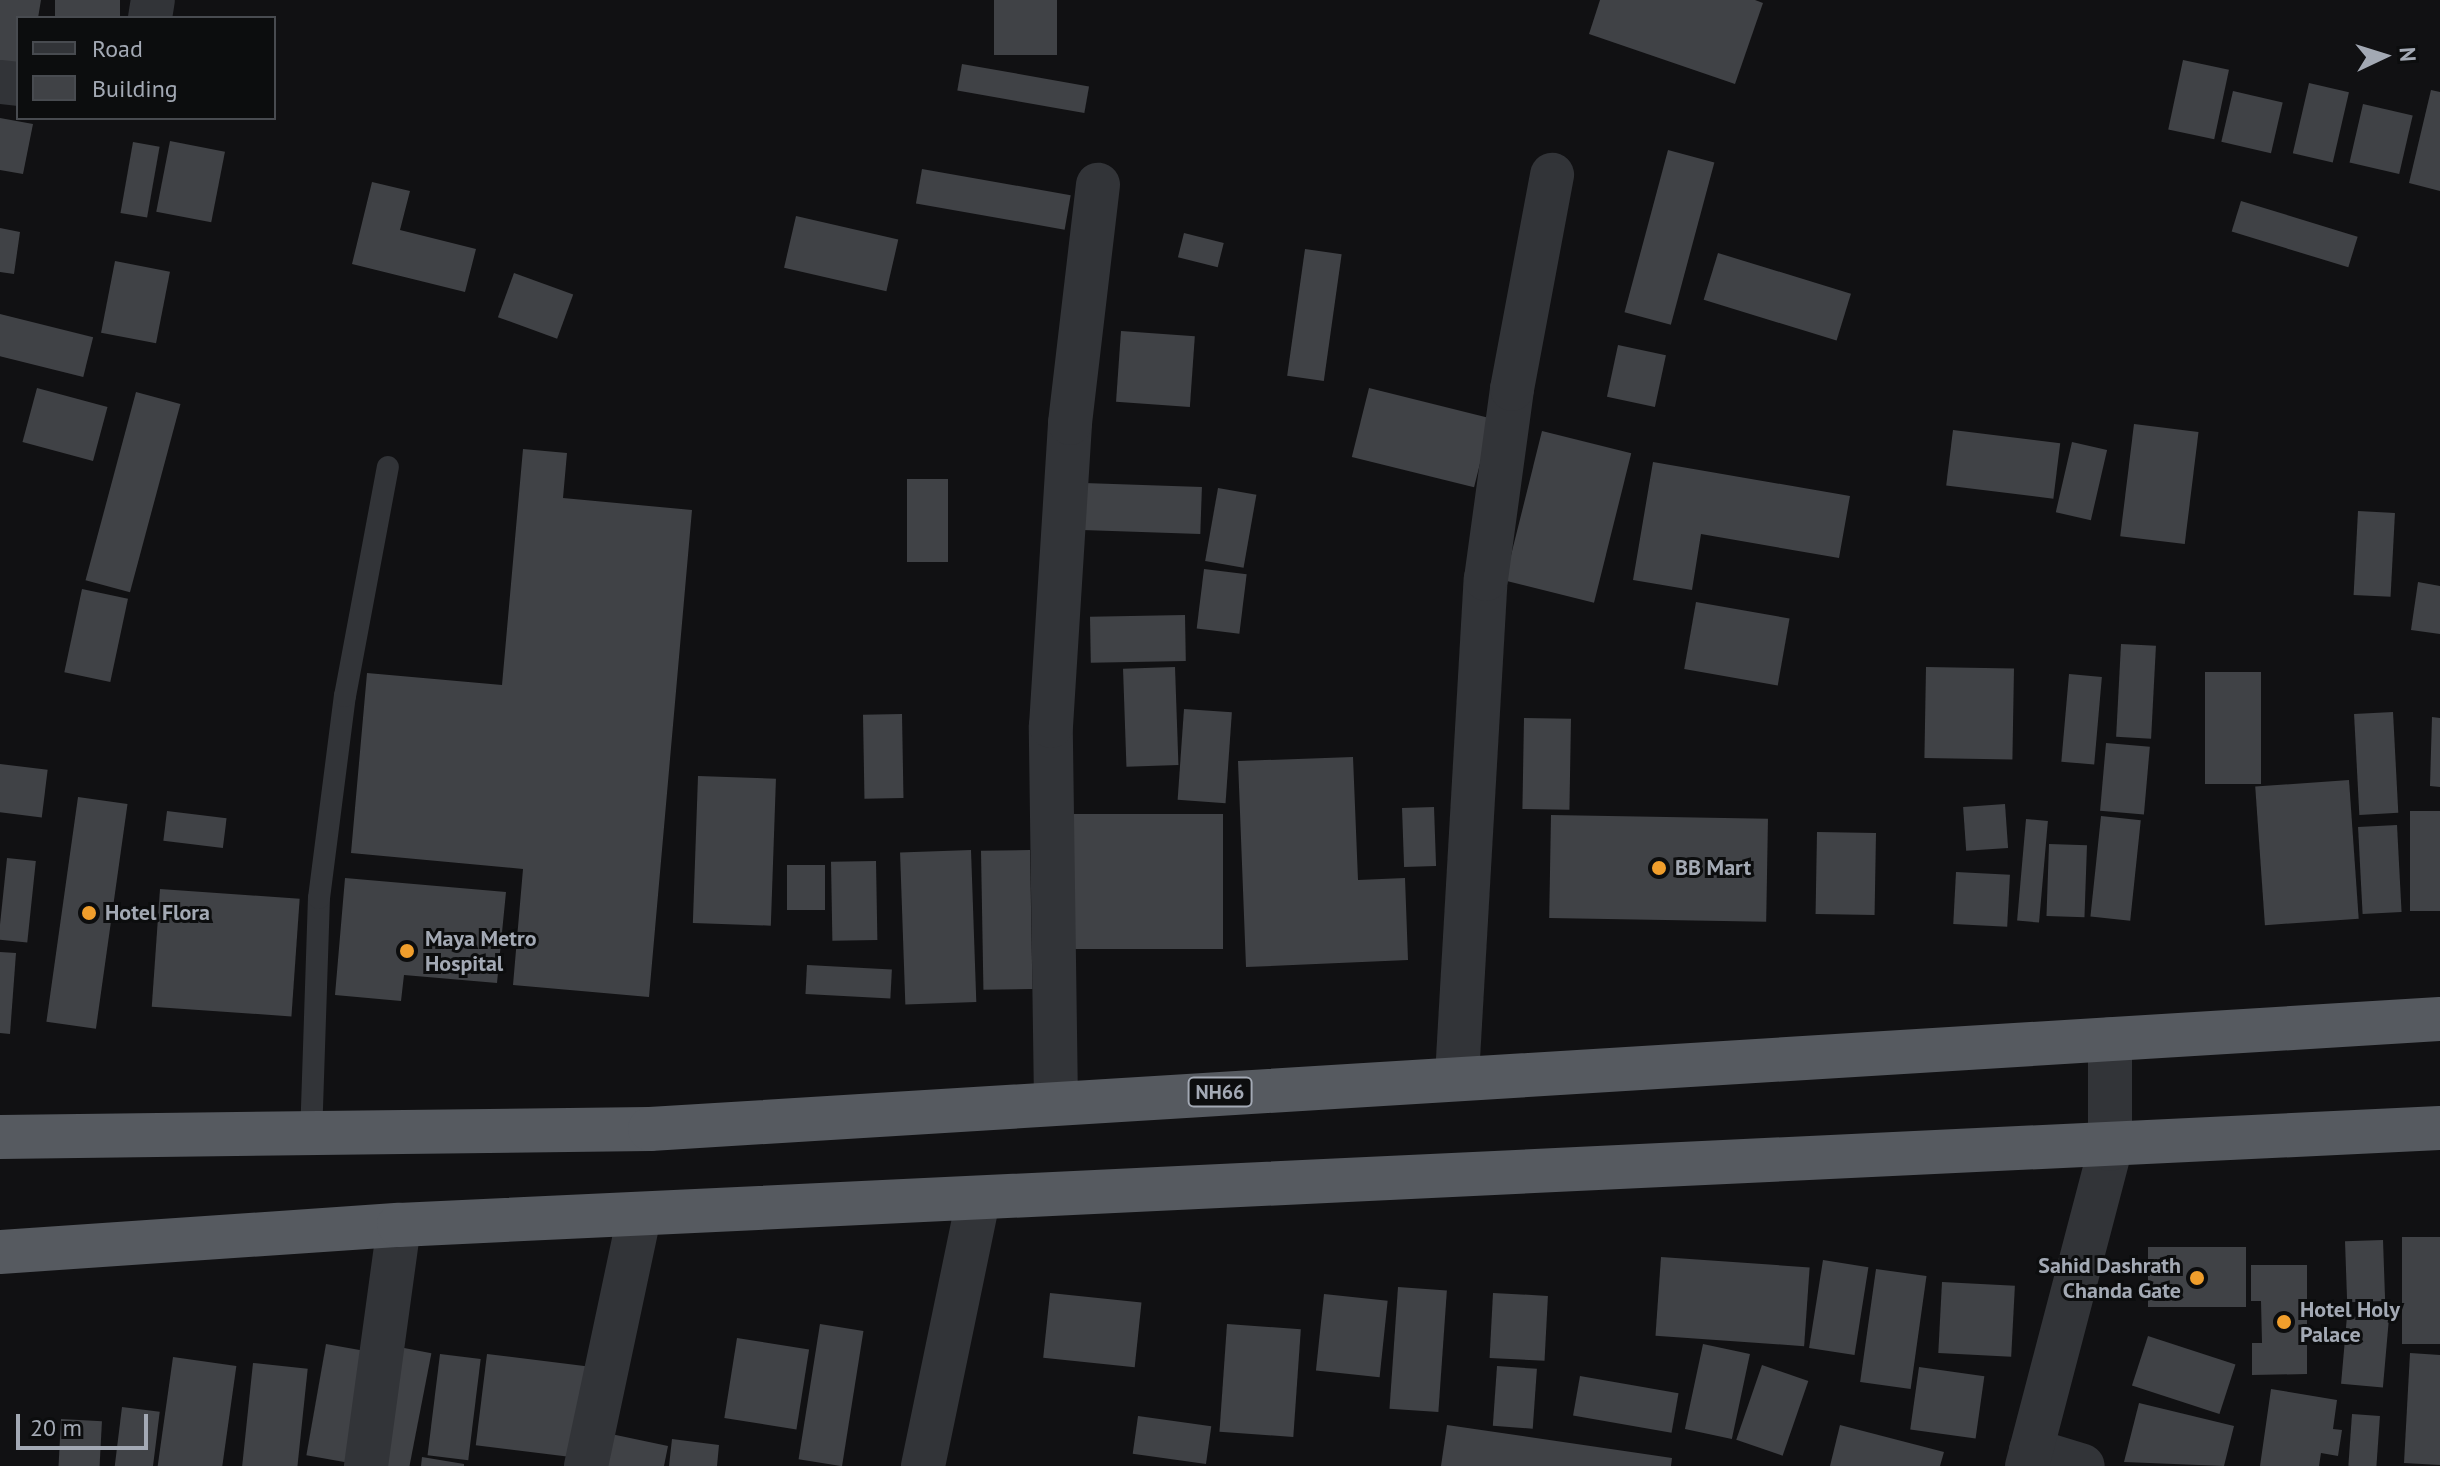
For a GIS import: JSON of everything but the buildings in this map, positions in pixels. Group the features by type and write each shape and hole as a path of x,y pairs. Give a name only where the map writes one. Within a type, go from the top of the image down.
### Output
{"highway":[{"name":"NH66","path":"0,1137 311,1138 650,1129 1457,1076 2440,1019"},
{"path":"0,1252 399,1225 2110,1149 2440,1128"}],"street":[{"path":"1457,1076 1486,579 1512,389 1552,175"},
{"path":"1056,1103 1051,726 1070,423 1098,185"},
{"path":"2083,1466 2029,1458 2110,1149 2110,1039"},
{"path":"923,1466 978,1200"},
{"path":"586,1466 639,1216"},
{"path":"366,1466 399,1225"}],"lane":[{"path":"311,1138 319,898 345,696 388,467"}],"place":[{"name":"BB Mart","path":"1659,868"},
{"name":"Hotel Flora","path":"89,913"},
{"name":"Maya Metro Hospital","path":"407,951"},
{"name":"Sahid Dashrath Chanda Gate","path":"2197,1278"},
{"name":"Hotel Holy Palace","path":"2284,1322"}]}
